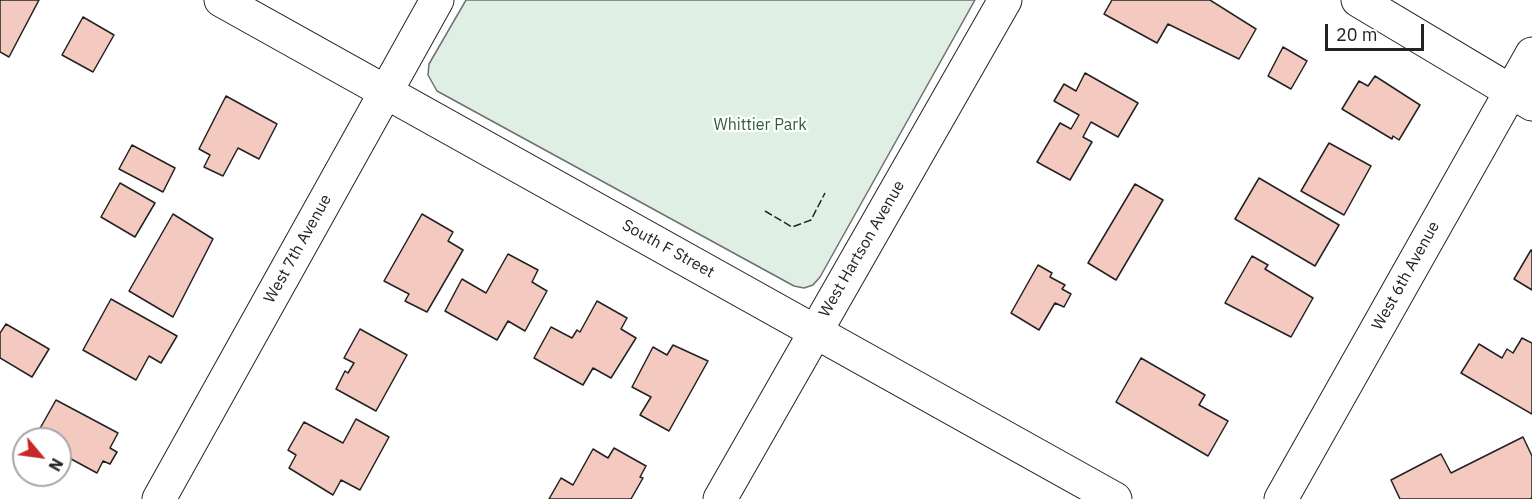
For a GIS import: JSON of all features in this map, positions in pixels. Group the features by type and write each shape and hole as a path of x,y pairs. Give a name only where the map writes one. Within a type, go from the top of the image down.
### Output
{"street":[{"name":"South F Street","path":"221,0 1115,499"},
{"name":"West 7th Avenue","path":"159,499 437,0"},
{"name":"West Hartson Avenue","path":"720,499 1005,0"},
{"path":"1358,0 1521,97"},
{"name":"West 6th Avenue","path":"1281,499 1521,97 1532,54"}],"green space":[{"name":"Whittier Park","path":"466,0 975,0 820,277 813,285 804,288 794,286 437,91 428,75 429,64"}],"building":[{"path":"0,0 39,0 9,57 0,52"},
{"path":"1112,0 1210,0 1256,29 1239,59 1168,24 1157,43 1104,14"},
{"path":"83,17 114,35 93,72 62,55"},
{"path":"1283,47 1307,61 1291,89 1268,76"},
{"path":"1085,73 1138,103 1118,137 1091,122 1083,137 1092,142 1070,180 1037,162 1060,123 1071,129 1079,115 1054,101 1064,84 1076,91"},
{"path":"1375,76 1420,105 1399,140 1393,136 1392,139 1342,109 1359,81 1368,86"},
{"path":"226,96 277,124 259,159 238,148 223,176 204,167 210,155 199,149"},
{"path":"1329,143 1371,166 1344,215 1301,191"},
{"path":"132,145 175,168 163,192 119,169"},
{"path":"1259,178 1339,225 1315,266 1235,219"},
{"path":"120,183 155,203 135,237 101,217"},
{"path":"1135,184 1163,200 1116,280 1088,263"},
{"path":"173,214 213,239 173,317 129,291"},
{"path":"422,214 453,232 448,241 463,250 427,312 405,301 409,294 384,281"},
{"path":"1532,250 1532,290 1514,279"},
{"path":"508,254 538,270 532,282 547,291 525,331 508,321 497,340 445,311 462,279 486,293"},
{"path":"1252,256 1268,265 1265,269 1313,298 1291,337 1225,303"},
{"path":"1038,265 1052,273 1050,277 1065,285 1062,289 1071,294 1064,307 1055,303 1039,330 1011,313"},
{"path":"111,299 177,336 161,363 149,356 136,380 83,350"},
{"path":"597,301 627,318 621,329 636,338 611,378 593,368 583,385 534,358 551,327 572,338 577,330 580,332"},
{"path":"6,324 49,349 32,377 0,358 0,333"},
{"path":"360,329 407,355 376,411 336,389 345,371 348,373 354,363 344,358"},
{"path":"1522,338 1532,343 1532,414 1461,373 1479,344 1502,358 1507,349 1513,353"},
{"path":"673,345 708,361 669,431 640,415 651,397 632,387 653,347 667,355"},
{"path":"1141,358 1205,395 1199,405 1228,421 1208,456 1116,402"},
{"path":"56,400 118,433 110,448 117,452 110,464 103,461 97,473 72,459 72,427 41,427"},
{"path":"356,419 389,437 360,490 341,480 333,495 289,468 296,455 288,450 304,422 343,443"},
{"path":"1523,437 1532,456 1532,498 1530,499 1400,499 1391,480 1441,454 1451,473"},
{"path":"614,448 646,466 640,477 643,478 631,499 549,499 561,478 573,485 593,449 608,458"}],"fence":[{"path":"765,211 792,227 811,220 825,193"}]}
